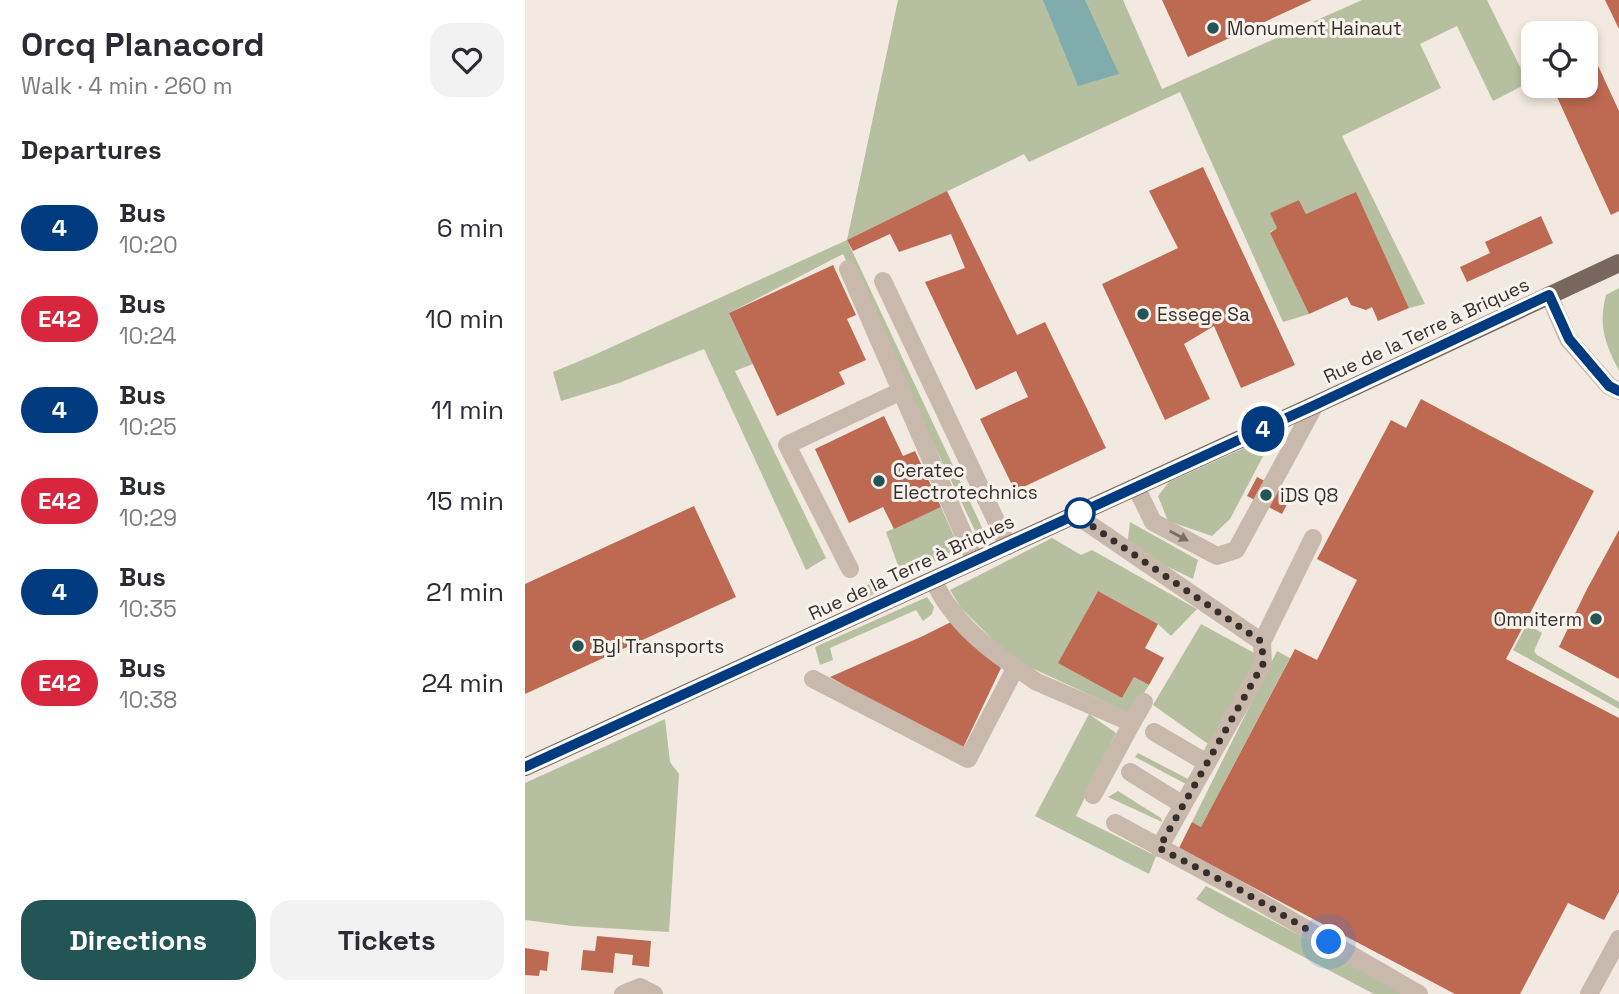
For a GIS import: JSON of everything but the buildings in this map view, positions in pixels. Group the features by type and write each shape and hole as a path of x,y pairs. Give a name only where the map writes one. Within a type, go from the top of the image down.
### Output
{"main road":[{"name":"Rue de la Terre à Briques","path":"525,767 1619,263"}],"street":[{"path":"848,269 975,561"},
{"path":"883,281 1008,546"},
{"path":"1549,295 1569,339 1609,386 1619,391"},
{"path":"850,569 787,444 901,391"},
{"path":"1136,487 1153,522 1217,556 1236,550 1315,405"},
{"path":"1076,515 1262,642"},
{"path":"1159,848 1263,664 1262,642 1313,538"},
{"path":"933,580 950,608 978,638 1016,667 1037,682 1132,723"},
{"path":"813,679 968,760 1016,667"},
{"path":"1093,795 1144,702"},
{"path":"1154,732 1207,762"},
{"path":"1130,772 1183,805"},
{"path":"1115,823 1240,890 1419,994"},
{"path":"1589,994 1619,939"},
{"path":"623,994 640,987 654,994"}],"green space":[{"path":"898,0 1123,0 1162,89 1362,0 1487,0 1521,69 1521,87 1493,101 1457,26 1420,44 1441,88 1342,136 1425,304 1409,308 1356,193 1306,214 1299,200 1277,228 1270,232 1309,314 1283,322 1180,92 1029,162 1024,154 847,240"},
{"path":"847,240 986,536 979,539 843,254 729,313 753,364 735,371 826,558 806,570 704,349 619,383 561,401 553,372"},
{"path":"1619,288 1619,371 1607,343 1603,316 1606,295"},
{"path":"1258,437 1269,445 1230,519 1212,536 1168,521 1158,496 1169,482 1240,450"},
{"path":"941,507 956,541 956,552 914,571 900,571 886,532"},
{"path":"1130,522 1198,560 1193,579 1127,547"},
{"path":"1052,538 1081,555 1092,550 1197,609 1171,636 1158,624 1098,591 1059,662 1122,698 1134,677 1149,685 1131,714 1012,659 961,608 950,590"},
{"path":"871,583 890,587 850,604 844,598"},
{"path":"927,597 934,607 932,614 923,621 916,610 830,648 833,660 820,665 815,647"},
{"path":"1201,624 1258,655 1211,746 1153,705"},
{"path":"1527,624 1542,633 1534,651 1537,655 1619,702 1619,709 1513,650"},
{"path":"1277,651 1290,658 1201,827 1192,822"},
{"path":"1089,714 1116,733 1076,816 1156,856 1149,874 1035,816"},
{"path":"665,719 670,762 679,774 669,932 525,920 525,783"},
{"path":"1138,753 1190,780 1188,785 1135,757"},
{"path":"1118,791 1161,818 1162,822 1108,797"},
{"path":"1206,886 1411,994 1374,994 1220,913 1196,899"}],"water":[{"path":"1043,0 1085,0 1119,74 1078,86"}],"bus line":[{"name":"4","path":"525,767 1549,295 1569,339 1609,386 1619,391"}],"place":[{"name":"Monument Hainaut","path":"1213,28"},
{"name":"Essege Sa","path":"1143,314"},
{"name":"Ceratec Electrotechnics","path":"879,481"},
{"name":"iDS Q8","path":"1266,495"},
{"name":"Omniterm","path":"1596,619"},
{"name":"Byl Transports","path":"578,646"}],"route":[{"path":"1080,513 1076,515 1262,642 1263,664 1159,848 1240,890 1329,942"}]}
